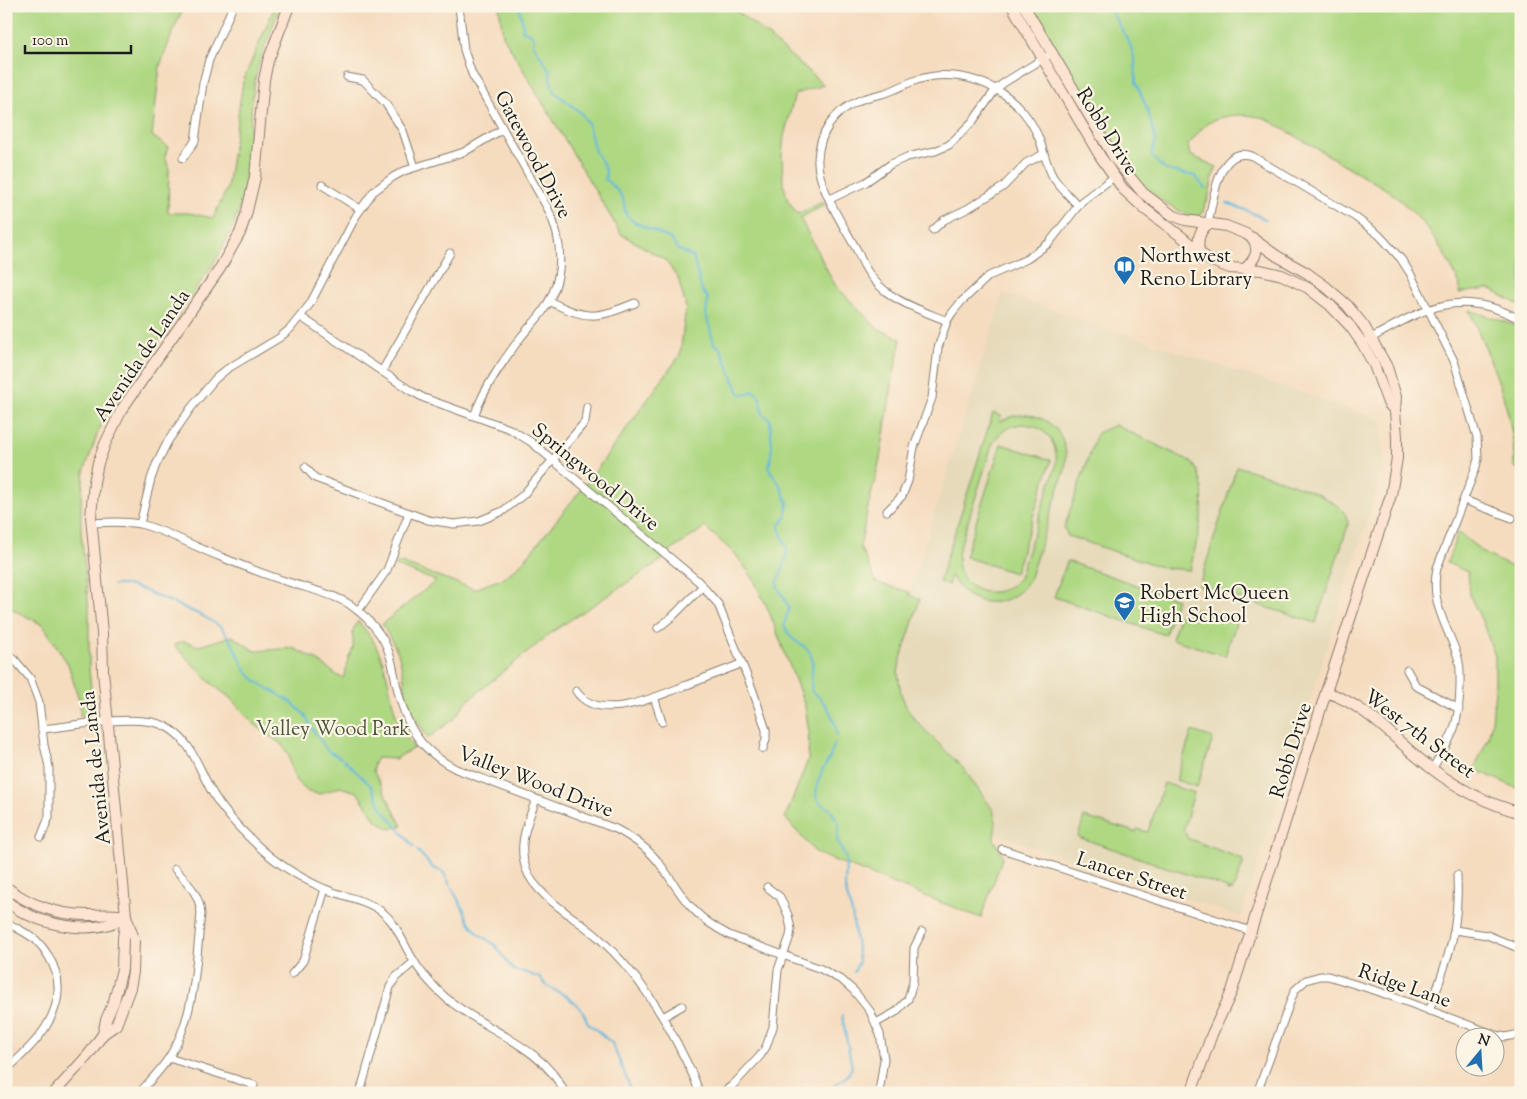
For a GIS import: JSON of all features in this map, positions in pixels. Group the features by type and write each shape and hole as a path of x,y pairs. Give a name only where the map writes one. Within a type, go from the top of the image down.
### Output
{"street":[{"path":"183,158 194,141 203,83 209,60 233,6"},
{"name":"Avenida de Landa","path":"54,1093 103,1034 116,1025 130,988 133,972 134,939 126,916 91,523 96,472 112,426 122,409 219,270 240,233 255,177 264,80 268,61 289,6"},
{"name":"Gatewood Drive","path":"459,6 467,62 548,209 558,236 560,249 559,270 549,301 521,338 488,388 474,416"},
{"name":"Robb Drive","path":"1012,6 1048,55 1115,159 1136,186 1153,202 1172,215 1185,220 1232,228 1253,238 1325,286 1346,305 1372,338 1387,367 1397,401 1395,411 1398,437 1397,458 1391,495 1326,692 1232,991 1212,1034 1191,1093"},
{"name":"Robb Drive","path":"1024,6 1114,178 1146,210 1209,260 1230,268 1261,270 1282,276 1308,288 1340,314 1362,343 1378,374 1388,403 1395,411"},
{"path":"830,199 866,182 891,164 907,157 935,151 949,145 973,122 996,89 1048,55"},
{"path":"347,77 363,80 386,104 403,131 415,167"},
{"path":"947,321 895,299 878,286 862,263 819,175 818,152 826,130 838,114 864,98 929,77 961,77 996,89 1009,98 1027,117 1034,129 1053,177 1078,206"},
{"path":"140,524 156,465 168,441 191,408 215,379 227,369 279,338 301,317 310,304 360,209 373,192 393,177 415,167 464,152 503,130"},
{"path":"933,230 944,220 967,209 1003,187 1026,163 1044,154"},
{"path":"1199,251 1198,239 1208,224 1219,177 1225,165 1232,157 1238,154 1252,156 1355,217 1379,235 1401,259 1454,361 1477,437 1478,459 1437,568 1434,589 1439,610 1460,664 1459,709 1450,741 1432,769"},
{"path":"887,511 902,496 908,481 914,447 932,398 938,348 947,321 961,302 989,276 1027,258 1049,243 1078,206 1114,178"},
{"path":"322,185 360,209"},
{"path":"1244,269 1252,263 1256,255 1257,249 1253,238"},
{"path":"382,371 450,253"},
{"path":"549,301 569,311 590,316 610,313 635,303"},
{"path":"1362,343 1428,309 1446,304 1456,303 1484,306 1504,311 1521,320"},
{"name":"Springwood Drive","path":"301,317 405,388 424,398 521,435 554,460 703,586 718,604 764,720 766,740 763,749"},
{"path":"305,467 315,478 428,520 454,524 466,523 491,517 524,496 585,422 587,407"},
{"path":"1464,500 1512,518"},
{"path":"358,610 388,570 409,513"},
{"name":"Valley Wood Drive","path":"91,523 140,524 279,579 337,598 358,610 373,626 387,648 404,715 417,738 425,748 440,760 456,769 616,829 650,852 685,900 705,920 729,935 821,969 843,981 863,1000 876,1023 883,1046 884,1059 879,1093"},
{"path":"658,628 674,616 703,586"},
{"path":"6,653 14,658 30,678 39,702 49,767 49,817 41,837"},
{"path":"576,691 580,698 587,703 602,706 622,706 642,702 741,664"},
{"path":"1407,670 1416,686 1459,709"},
{"name":"West 7th Street","path":"1326,692 1346,699 1374,718 1432,769 1477,796 1521,813"},
{"path":"654,697 662,722"},
{"path":"42,729 146,720 174,732 188,745 212,792 241,829 268,855 285,867 326,889 371,905 387,915 398,931 414,962 435,988 546,1064 554,1073 565,1093"},
{"path":"536,799 522,843 523,862 531,879 544,894 614,952 642,985 663,1017 695,1081 699,1093"},
{"name":"Lancer Street","path":"1002,848 1251,931"},
{"path":"139,1093 169,1058 179,1039 190,1006 201,914 199,899 195,892 175,869"},
{"path":"1428,1010 1449,954 1455,930 1458,902 1457,875"},
{"path":"6,887 30,902 58,912 87,915 111,913 126,916"},
{"path":"722,1093 733,1085 760,1056 771,1037 773,1028 778,970 790,936 790,922 780,897 767,887"},
{"path":"292,974 302,961 326,889"},
{"path":"6,901 38,919 52,924 70,926 109,925 126,916"},
{"path":"6,922 28,934 43,948 54,967 58,988 56,1009 51,1020 6,1070"},
{"path":"1455,930 1487,935 1521,949"},
{"path":"876,1023 896,1012 908,999 913,982 914,948 922,932"},
{"path":"360,1093 390,986 396,976 414,962"},
{"name":"Ridge Lane","path":"1258,1093 1295,990 1306,980 1320,976 1328,976 1376,991 1496,1036 1514,1035"},
{"path":"663,1017 682,1006"},
{"path":"169,1058 254,1085 252,1093"}],"shaded area":[{"name":"Robert McQueen High School","path":"1003,293 1382,420 1383,456 1376,492 1241,917 995,834 996,822 982,792 963,768 913,719 901,694 898,673 920,600 909,595"}],"green space":[{"path":"6,6 184,6 160,66 152,136 168,147 165,156 169,169 168,213 189,213 213,218 227,189 243,81 275,6 279,6 255,79 246,179 233,225 211,268 106,414 84,472 81,532 89,610 89,670 93,707 91,713 87,716 80,716 80,703 68,664 43,625 6,606"},
{"path":"499,6 730,6 766,34 824,85 795,94 784,136 782,155 783,183 788,200 797,214 823,202 825,205 800,218 835,285 877,328 901,339 880,459 860,547 877,583 910,592 909,595 920,599 898,673 901,694 906,706 914,719 963,768 993,810 996,822 994,839 1003,856 981,918 816,853 785,818 808,760 809,733 805,706 768,609 753,578 736,555 705,527 672,550 662,560 555,630 466,702 454,719 428,738 412,714 398,652 382,624 436,581 396,566 398,562 474,589 504,578 522,563 589,480 680,355 686,307 678,278 665,260 621,234 503,36"},
{"path":"1030,6 1521,6 1521,306 1489,289 1459,293 1460,285 1445,256 1429,231 1409,208 1384,188 1265,118 1237,115 1217,119 1204,126 1188,145 1190,155 1217,167 1207,203 1205,203 1200,216 1194,217 1162,201 1146,188 1128,168"},
{"path":"1469,310 1521,327 1521,473 1514,466 1510,425 1500,386"},
{"path":"993,413 1001,416 1000,422 1013,416 1026,415 1038,417 1049,423 1057,431 1063,442 1066,455 1065,469 1029,580 1011,598 989,602 977,600 967,595 951,575 948,585 939,582","holes":["1022,424 1030,425 1044,432 1053,443 1056,466 1019,578 999,591 988,592 978,590 970,585 963,576 959,566 958,553 992,445 1001,433 1008,428"]},
{"path":"1115,425 1190,461 1197,471 1203,498 1202,513 1190,570 1164,568 1068,536 1064,528 1097,433"},
{"path":"1001,444 1051,460 1015,573 965,557"},
{"path":"1237,466 1306,489 1331,501 1346,516 1348,525 1316,623 1199,586"},
{"path":"1458,532 1487,555 1512,567 1521,544 1521,790 1474,769 1488,739 1492,721 1495,690 1495,656 1470,596 1468,572 1447,563"},
{"path":"1067,561 1177,599 1165,635 1054,597"},
{"path":"1183,605 1236,623 1225,656 1172,639"},
{"name":"Valley Wood Park","path":"358,621 378,650 399,723 414,748 395,759 377,758 374,763 373,770 402,826 390,829 376,820 357,792 340,787 319,794 308,792 296,781 289,755 282,745 254,724 230,698 210,682 174,645 183,641 199,646 232,636 255,651 293,648 317,660 343,678 348,658 353,648 353,632"},
{"path":"1192,731 1213,738 1197,787 1176,780"},
{"path":"1164,783 1194,793 1183,831 1186,833 1187,838 1242,859 1243,864 1233,890 1227,891 1227,888 1078,837 1084,817 1136,832 1137,829 1148,832"}],"waterway":[{"path":"519,6 523,25 522,30 531,34 534,38 533,44 550,71 550,79 555,92 581,113 588,124 595,152 606,172 605,179 618,191 623,199 626,215 634,222 671,239 677,249 693,257 702,291 708,298 706,314 714,344 720,347 739,393 745,395 753,391 760,397 763,414 770,419 772,447 769,469 782,488 788,502 785,519 779,526 787,554 777,585 789,608 784,625 791,637 810,653 812,658 812,692 826,705 835,724 837,736"},
{"path":"1108,6 1130,44 1135,61 1136,82 1148,111 1156,142 1151,154 1166,170 1195,176 1205,188"},
{"path":"1227,203 1265,219"},
{"path":"113,585 127,585 141,589 203,616 221,627 232,643 246,671 256,681 291,702 305,715 328,751 341,758"},
{"path":"835,743 817,785 816,797 821,804 830,809 839,823 837,840 846,859 845,888 852,913 859,962 854,972"},
{"path":"344,760 371,786 383,810 414,847"},
{"path":"417,850 433,868 443,872 468,921 479,934 495,945 513,970 540,978 547,986 568,997 582,1010 588,1023 612,1043 631,1093"},
{"path":"825,1093 848,1075 852,1067 842,1016"}],"place":[{"name":"Northwest Reno Library","path":"1124,285"},
{"name":"Robert McQueen High School","path":"1124,622"}]}
